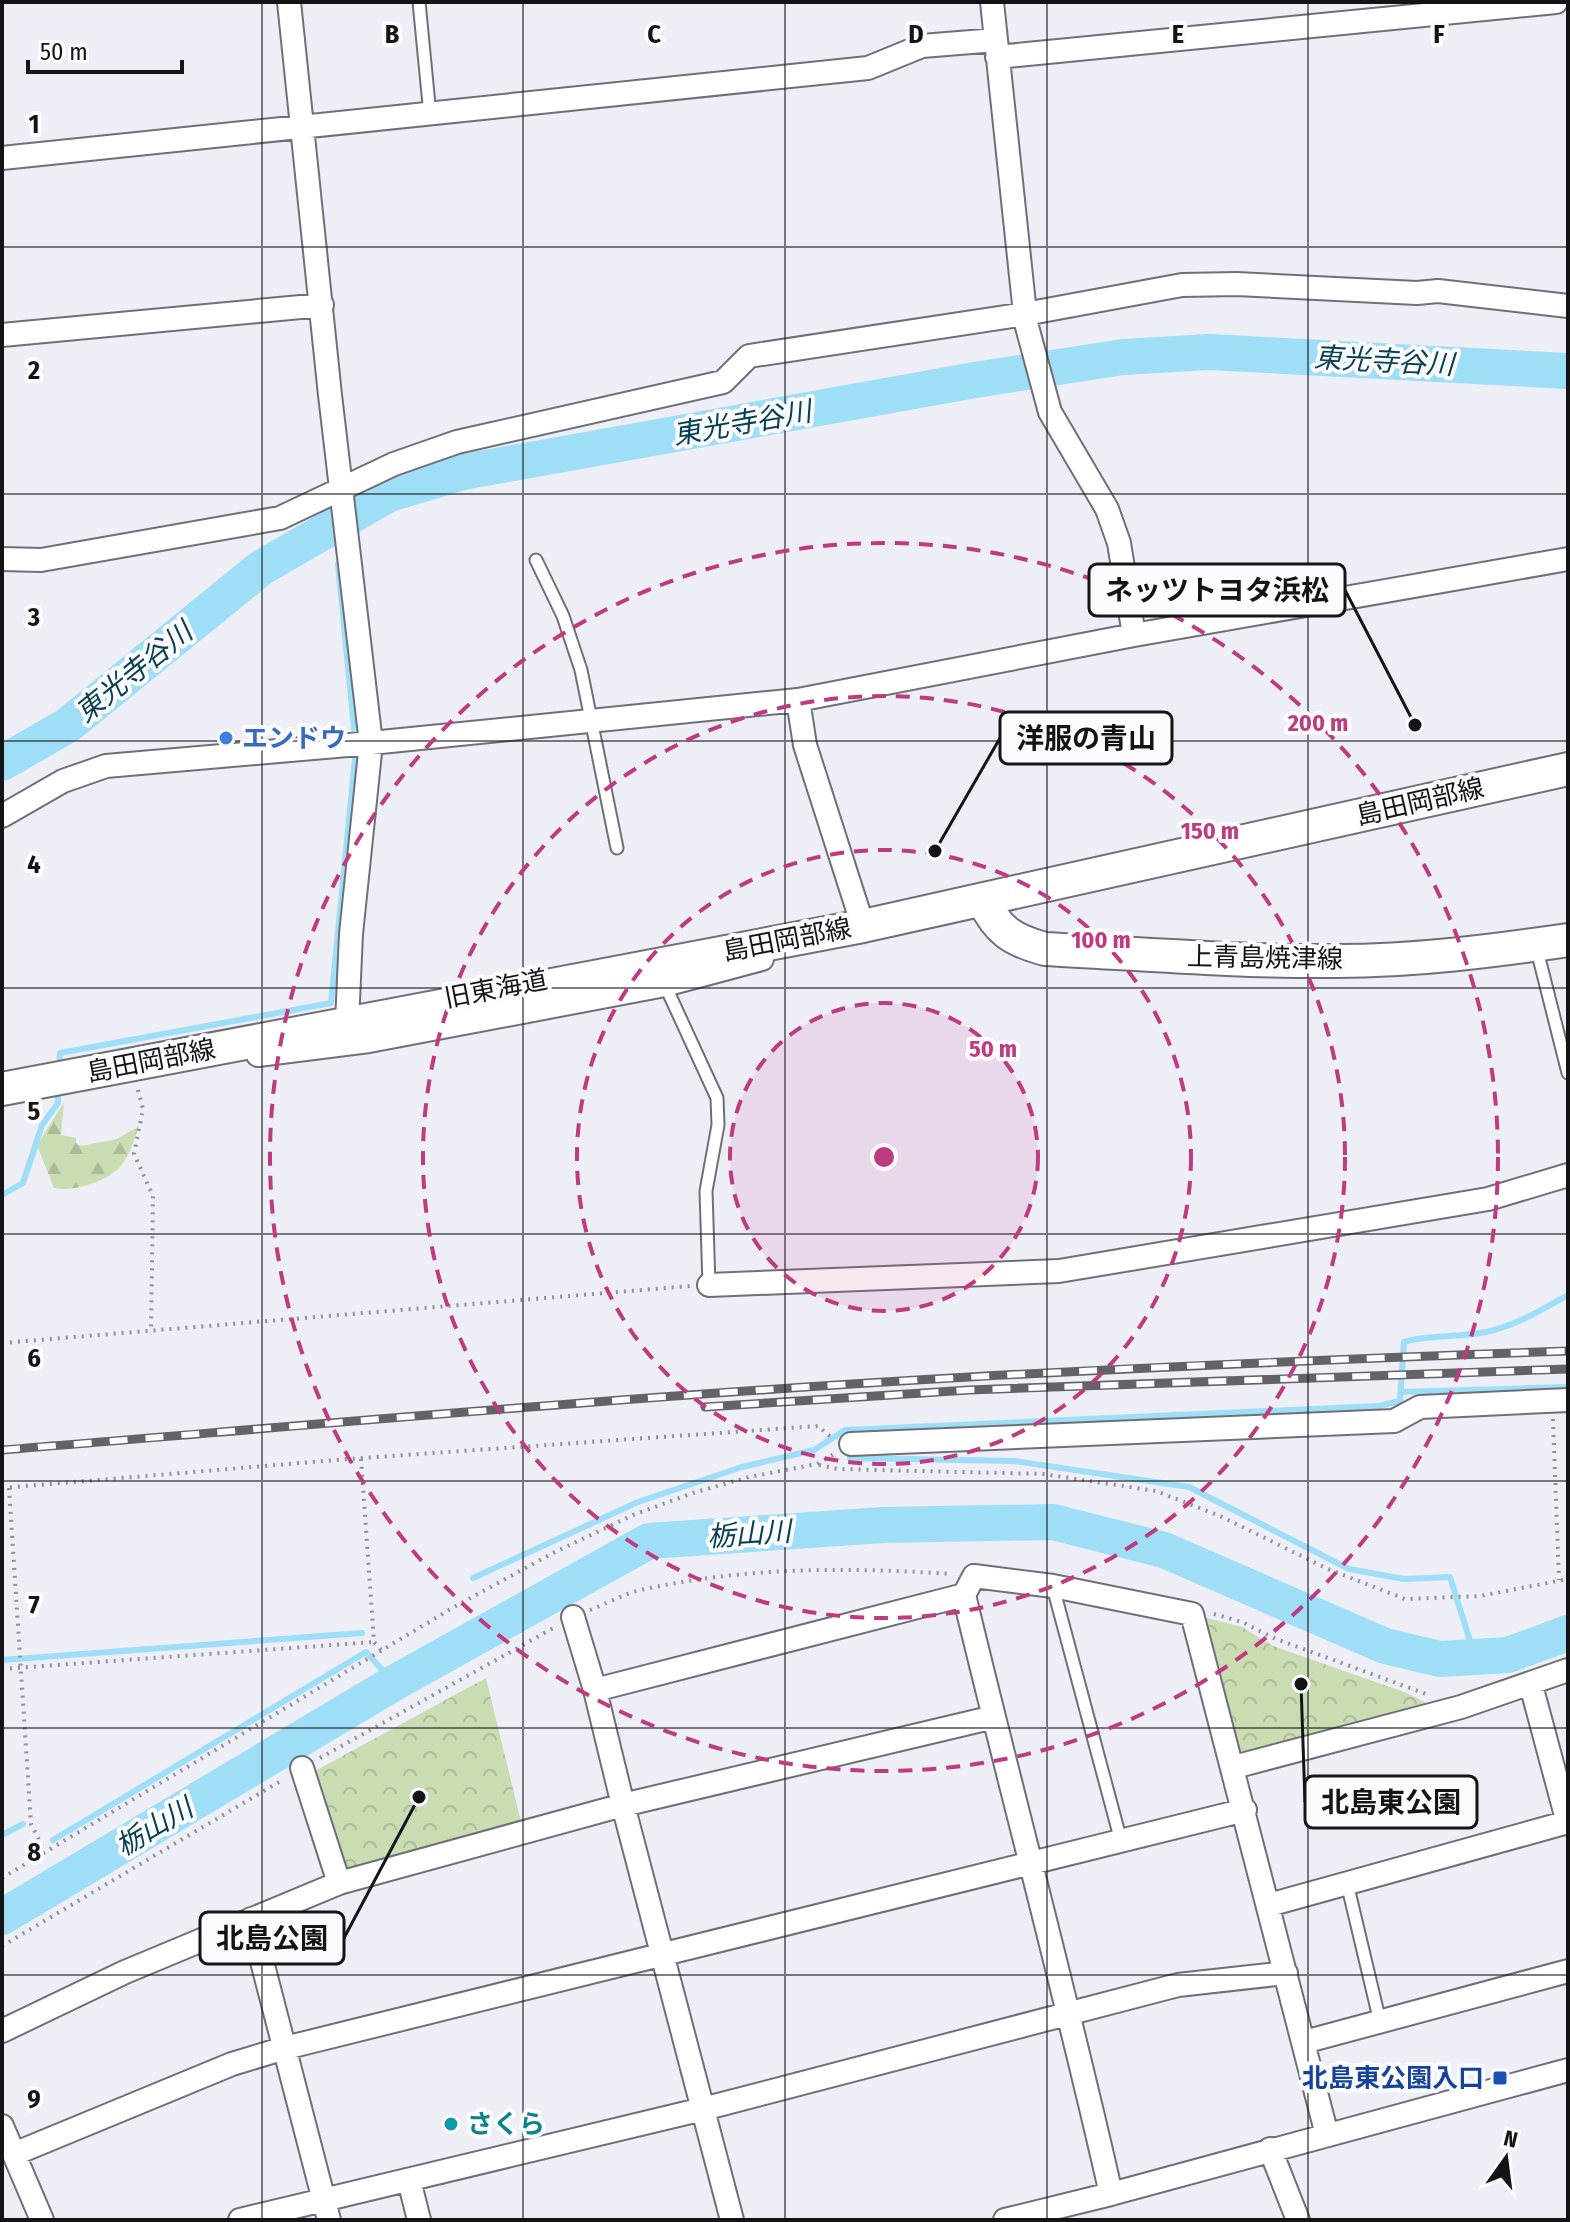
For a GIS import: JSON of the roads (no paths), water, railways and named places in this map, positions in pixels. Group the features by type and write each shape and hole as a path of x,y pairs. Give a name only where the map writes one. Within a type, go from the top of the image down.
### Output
{"main road":[{"name":"島田岡部線","path":"2,1089 863,926 1568,769"},
{"name":"上青島焼津線","path":"983,900 994,923 1021,942 1045,949 1339,961 1439,956 1568,940"}],"street":[{"path":"289,2 330,395 371,743 351,934 347,1023"},
{"path":"992,2 1025,319 1050,412 1107,509 1119,543 1134,635"},
{"path":"2,158 868,68 922,46 996,48 1556,2"},
{"path":"2,559 41,560 280,518 343,493 394,464 457,442 723,382 749,356 1025,319 1182,285 1237,284 1417,293 1438,291 1568,306"},
{"path":"2,335 322,305"},
{"path":"2,816 63,781 106,766 798,700 1134,635 1568,559"},
{"path":"798,700 805,745 863,926"},
{"name":"旧東海道","path":"132,1064 258,1055 369,1041 665,985 759,960 863,926"},
{"path":"709,1285 1059,1271 1488,1199 1568,1175"},
{"path":"847,1446 1394,1421 1420,1407 1560,1400"},
{"path":"969,1586 994,1717 1029,1863 1070,2012 1111,2194"},
{"path":"595,1690 969,1586 1053,1586 1192,1614 1327,2135"},
{"path":"573,1617 595,1690 732,2220"},
{"path":"1234,1767 1461,1707 1568,1670"},
{"path":"1269,1905 1568,1823 1531,1685"},
{"path":"2,2031 125,1972 339,1883 623,1805 994,1717"},
{"path":"302,1768 339,1883"},
{"path":"14,2154 232,2064 285,2048 663,1957 1245,1810"},
{"path":"251,1919 326,2210"},
{"path":"1304,2042 1568,1971"},
{"path":"240,2220 326,2210 409,2180 703,2109 1178,1985 1286,1973"},
{"path":"1005,2220 1568,2070"},
{"path":"2,2126 42,2220"},
{"path":"1270,2149 1298,2220"},
{"path":"409,2180 419,2220"}],"lane":[{"path":"419,2 430,115"},
{"path":"536,560 563,616 581,670 617,848"},
{"path":"1536,945 1568,1073"},
{"path":"665,985 717,1098 718,1125 706,1191 709,1285"},
{"path":"1053,1586 1121,1841"},
{"path":"1347,1883 1380,2022"}],"waterway":[{"name":"東光寺谷川","path":"2,763 68,725 261,568 389,494 463,472 975,380 1123,357 1209,352 1568,371"},
{"path":"338,564 355,738"},
{"path":"59,1068 60,1053 331,1003 356,749"},
{"path":"2,1195 23,1183 42,1125 58,1103 58,1087"},
{"path":"473,1578 638,1502 742,1467 814,1450 845,1430 1379,1406 1400,1401 1404,1342 1476,1334 1508,1326 1568,1295"},
{"path":"1401,1392 1568,1387"},
{"path":"850,1458 1014,1461 1189,1487 1349,1569 1404,1579 1450,1577 1475,1657"},
{"name":"栃山川","path":"2,1917 394,1683 649,1541 883,1525 1053,1522 1164,1550 1385,1646 1440,1659 1508,1655 1568,1633"},
{"path":"2,1660 362,1633"},
{"path":"53,1840 366,1652 394,1683"},
{"path":"2,1835 23,1824"}],"railway":[{"path":"2,1450 848,1384 1568,1351"},
{"path":"705,1407 969,1390 1568,1369"}],"place":[{"name":"ネッツトヨタ浜松","path":"1415,725"},
{"name":"エンドウ","path":"226,738"},
{"name":"洋服の青山","path":"935,851"},
{"name":"北島東公園","path":"1301,1684"},
{"name":"北島公園","path":"419,1797"},
{"name":"北島東公園入口","path":"1500,2078"},
{"name":"さくら","path":"451,2124"}]}
